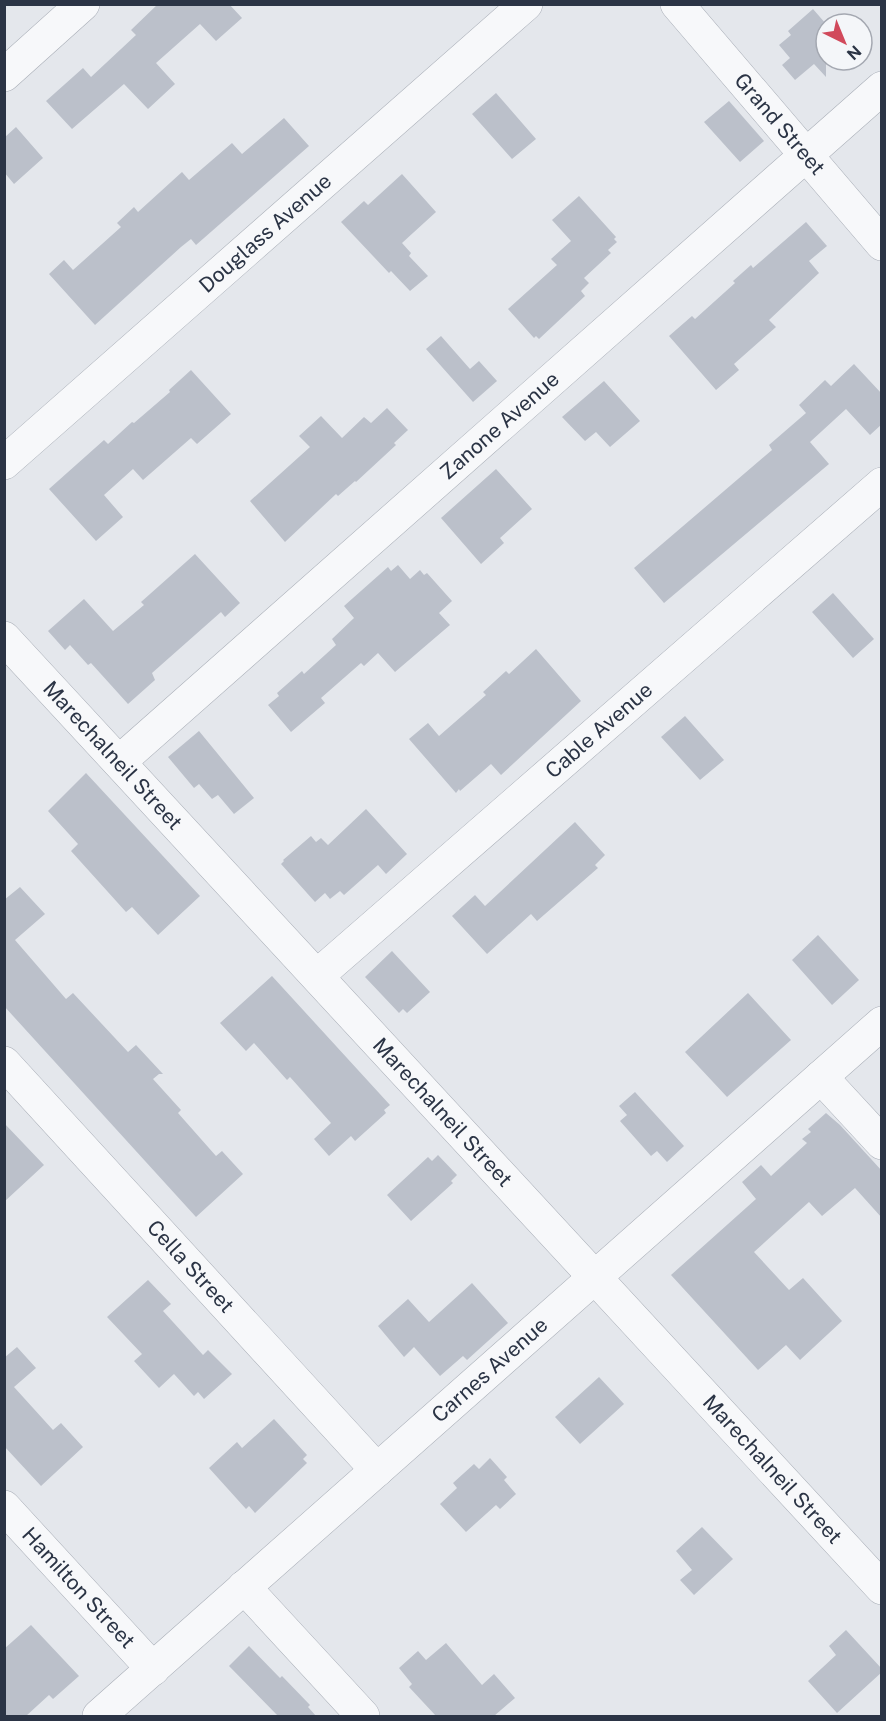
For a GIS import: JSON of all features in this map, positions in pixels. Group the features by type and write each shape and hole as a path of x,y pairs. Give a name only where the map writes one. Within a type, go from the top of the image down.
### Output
{"street":[{"path":"4,75 83,4"},
{"name":"Douglass Avenue","path":"4,464 526,4"},
{"name":"Grand Street","path":"677,4 882,244"},
{"name":"Zanone Avenue","path":"119,762 882,88"},
{"name":"Cable Avenue","path":"317,976 882,484"},
{"name":"Marechalneil Street","path":"4,638 882,1588"},
{"name":"Carnes Avenue","path":"99,1716 882,1023"},
{"name":"Cella Street","path":"4,1063 377,1470"},
{"path":"821,1077 882,1143"},
{"name":"Hamilton Street","path":"4,1507 153,1669"},
{"path":"244,1587 363,1716"}],"building":[{"path":"158,4 229,4 242,18 216,41 200,24 156,63 175,84 148,109 124,84 72,129 46,101 83,68 91,77 136,35 131,30"},
{"path":"813,9 816,12 814,64 795,80 782,65 790,58 779,45 791,35 788,31"},
{"path":"496,93 536,139 512,159 472,114"},
{"path":"729,101 764,141 740,162 704,122"},
{"path":"284,118 309,146 196,245 191,239 181,247 95,325 49,274 64,260 73,270 121,227 117,223 134,207 138,212 182,172 189,180 232,143 242,154"},
{"path":"16,127 43,158 14,184 4,172 4,138"},
{"path":"402,174 436,212 402,243 411,253 409,256 428,276 410,291 391,271 389,273 341,222 364,201 368,205"},
{"path":"579,196 616,237 614,239 617,242 608,250 611,253 584,278 589,283 581,291 585,296 539,339 536,336 534,338 508,309 557,265 551,259 571,241 552,220"},
{"path":"806,222 827,246 809,261 819,273 769,320 776,327 734,364 739,370 716,390 669,336 692,316 695,319 735,283 733,281 751,265 753,268"},
{"path":"441,336 470,369 479,361 497,381 473,402 426,349"},
{"path":"854,364 882,394 882,424 870,435 846,409 810,442 829,464 664,603 634,568 772,450 769,445 806,413 799,405 825,380 831,386"},
{"path":"191,370 231,414 197,444 191,438 143,480 133,469 104,495 123,517 96,541 49,489 104,440 108,444 132,422 134,423 170,392 169,390"},
{"path":"604,381 640,421 610,447 596,432 585,441 562,417"},
{"path":"387,408 408,430 394,443 396,445 356,482 338,496 336,494 285,542 250,501 310,447 299,436 321,416 342,438 364,417 371,423"},
{"path":"496,469 532,509 500,538 504,543 481,564 441,518"},
{"path":"195,554 240,603 225,617 221,612 152,673 155,680 128,704 91,663 88,665 70,645 65,650 48,631 84,599 113,631 144,605 141,602"},
{"path":"398,565 410,579 420,570 424,575 427,573 452,601 439,613 450,625 395,672 378,653 364,666 361,663 321,698 325,703 291,732 268,705 279,696 277,693 302,671 304,674 336,645 332,639 354,618 344,606 388,567 391,571"},
{"path":"833,593 874,639 853,658 812,612"},
{"path":"536,649 581,701 501,775 491,764 456,793 409,739 428,723 439,736 486,695 483,692 506,671 509,674"},
{"path":"685,716 724,760 700,780 661,737"},
{"path":"199,731 254,798 234,814 218,795 212,799 199,784 194,788 168,757"},
{"path":"86,773 200,896 158,935 132,907 126,912 71,851 78,844 48,811"},
{"path":"366,809 407,854 386,874 378,865 344,895 340,891 330,899 325,893 315,902 281,864 283,860 311,836 316,842 321,838 328,845"},
{"path":"575,822 605,855 595,865 598,868 537,921 531,914 487,954 452,916 475,895 485,906"},
{"path":"20,887 45,914 15,940 66,999 73,993 128,1052 136,1045 163,1074 153,1079 181,1110 178,1113 216,1156 222,1151 243,1174 196,1217 4,1006 4,900"},
{"path":"818,935 859,980 832,1005 792,960"},
{"path":"392,951 430,992 407,1013 403,1009 399,1013 365,977"},
{"path":"272,976 390,1105 384,1110 386,1113 355,1141 351,1136 329,1156 314,1139 331,1123 290,1077 287,1080 254,1043 246,1051 220,1023"},
{"path":"748,993 791,1040 727,1097 685,1052"},
{"path":"635,1092 684,1146 667,1162 657,1151 651,1156 620,1121 627,1115 619,1106"},
{"path":"826,1113 882,1171 882,1218 855,1188 822,1216 809,1202 754,1252 789,1290 803,1278 842,1321 800,1360 786,1345 758,1370 671,1275 756,1199 742,1182 761,1165 771,1176 807,1143 802,1139 811,1132 808,1129"},
{"path":"4,1123 44,1165 4,1202"},
{"path":"438,1155 457,1175 451,1181 453,1183 411,1221 387,1195 428,1157 432,1161"},
{"path":"148,1280 171,1304 163,1311 203,1355 208,1350 232,1374 204,1399 198,1392 194,1396 174,1374 159,1388 134,1361 142,1354 107,1317"},
{"path":"472,1283 508,1323 467,1360 463,1356 440,1376 414,1347 404,1357 378,1326 408,1299 429,1322"},
{"path":"17,1347 36,1368 14,1387 53,1430 61,1423 83,1447 41,1486 4,1446 4,1358"},
{"path":"599,1377 624,1404 580,1444 555,1417"},
{"path":"274,1419 307,1455 303,1459 307,1463 255,1513 249,1506 246,1509 209,1468 237,1442 242,1448"},
{"path":"490,1458 507,1477 504,1480 516,1494 500,1509 496,1505 466,1532 440,1504 457,1488 453,1483 474,1464 479,1469"},
{"path":"702,1527 733,1559 694,1595 680,1580 692,1570 676,1551"},
{"path":"31,1625 79,1676 53,1699 49,1695 26,1716 4,1716 4,1649"},
{"path":"846,1630 882,1669 882,1672 837,1713 808,1681 836,1655 829,1646"},
{"path":"446,1643 482,1685 494,1674 515,1698 494,1716 436,1716 409,1687 412,1684 399,1668 418,1651 426,1660"},
{"path":"249,1646 310,1705 308,1707 316,1716 278,1716 229,1666"}]}
